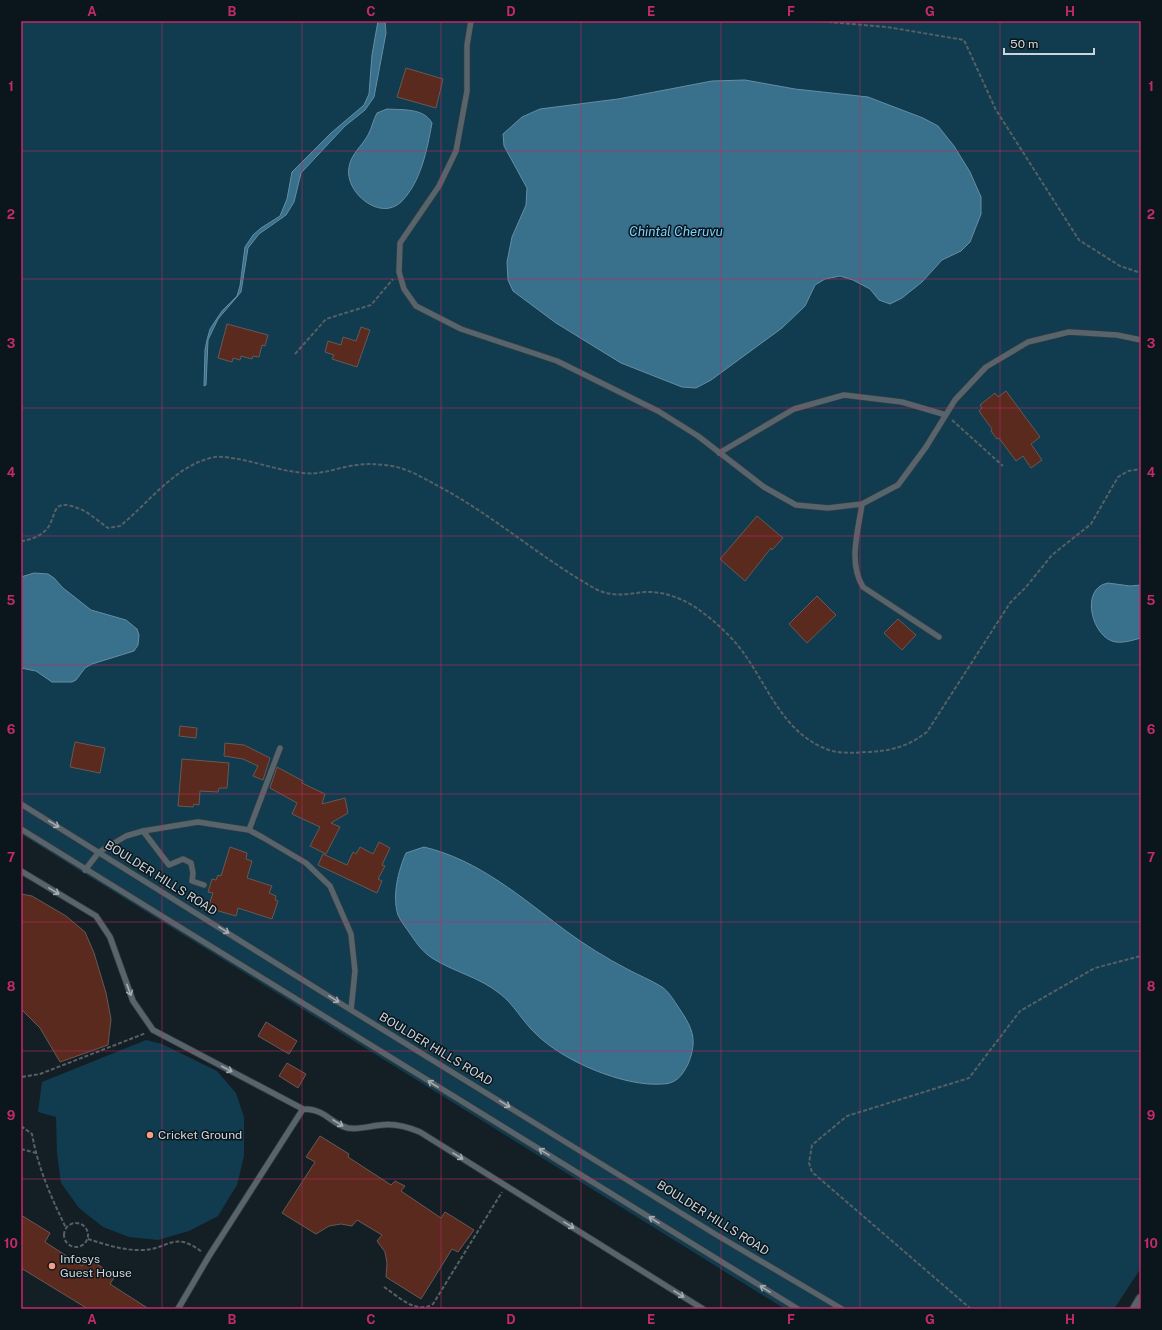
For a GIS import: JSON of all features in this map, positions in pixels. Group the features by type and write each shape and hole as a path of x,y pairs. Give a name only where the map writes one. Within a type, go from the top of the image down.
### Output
{"main road":[{"path":"1135,1309 1141,1299"}],"lane":[{"path":"471,21 467,45 467,91 456,151 439,186 400,243 399,272 404,289 416,306 461,328 558,361 658,411 719,453 764,487 796,505 828,508 862,504 898,485 926,447 955,400 986,367 1028,342 1069,332 1117,335 1141,340"},
{"path":"719,453 794,409 844,395 902,402 946,415"},
{"path":"862,504 854,561 857,577 863,588 940,637"},
{"path":"249,830 280,748"},
{"name":"BOULDER HILLS ROAD","path":"21,804 715,1234 842,1309"},
{"path":"85,870 99,852 126,836 143,831 198,822 249,830 306,863 330,886 351,934 355,971 352,1010"},
{"path":"21,829 85,870 798,1309"},
{"path":"143,831 169,865 183,859 191,863 193,873 192,881 204,885"},
{"path":"21,871 96,916 110,937 133,1001 153,1030 303,1109 319,1111 346,1128 354,1129 383,1124 407,1126 703,1309"},
{"path":"178,1309 209,1256 303,1109"}],"path":[{"path":"816,21 887,27 964,40 996,110 1079,240 1120,266 1141,273"},
{"path":"295,354 326,319 371,305 399,272"},
{"path":"946,415 1003,466"},
{"path":"21,541 32,540 46,531 53,512 60,506 70,506 81,509 108,528 120,526 178,474 199,463 215,457 239,459 302,473 321,473 372,463 396,467 417,474 468,502 518,538 596,589 610,595 648,592 666,595 686,601 704,613 734,642 790,725 805,737 825,749 849,753 871,752 893,749 913,743 927,732 1010,603 1026,587 1052,555 1090,524 1118,477 1128,471 1141,469"},
{"path":"971,1309 812,1172 809,1163 812,1145 847,1116 969,1078 1020,1012 1095,968 1141,956"},
{"path":"22,1077 40,1074 153,1030"},
{"path":"21,1062 21,1085"},
{"path":"21,1126 32,1134 36,1153 50,1196 66,1228"},
{"path":"21,1149 36,1153"},
{"path":"384,1287 419,1309 427,1308 432,1304 505,1186"},
{"path":"76,1223 83,1225 88,1232 88,1239 78,1247 70,1246 64,1240 64,1232 66,1228 76,1223"},
{"path":"88,1239 107,1245 140,1251 158,1248 176,1241 184,1241 191,1243 209,1256"}],"shaded area":[{"path":"21,21 1141,21 1141,1268 1114,1309 785,1309 21,834"},
{"name":"Cricket Ground","path":"146,1040 162,1044 217,1071 236,1093 244,1117 244,1156 237,1185 218,1216 189,1231 158,1240 129,1237 103,1227 79,1208 61,1183 57,1153 56,1117 38,1112 42,1082"}],"water":[{"path":"378,21 385,21 386,33 374,97 365,110 345,126 301,173 294,202 286,215 259,234 248,248 241,292 218,319 208,340 206,385 204,386 205,350 210,329 222,311 237,296 240,286 245,247 253,235 280,216 287,199 292,172 331,133 364,105 369,94 372,55"},
{"name":"Chintal Cheruvu","path":"745,80 795,89 868,97 923,118 938,126 954,146 970,172 981,197 981,214 970,242 961,251 942,260 922,282 902,298 890,304 879,300 870,289 853,280 840,276 825,279 815,285 805,306 782,328 711,380 696,388 682,387 621,363 556,323 513,291 508,280 507,262 512,237 526,205 527,188 504,146 503,134 522,117 540,109 618,99 712,81"},
{"path":"387,109 418,112 428,118 432,123 425,155 414,185 401,202 393,207 383,208 374,206 365,201 358,194 352,186 349,177 349,167 354,154 366,139 377,113"},
{"path":"34,573 48,574 91,610 126,620 137,629 139,635 138,645 134,651 92,664 85,668 76,680 72,682 52,682 36,671 21,668 21,577"},
{"path":"1108,583 1130,586 1141,585 1141,638 1126,642 1116,642 1108,639 1095,623 1091,603 1094,594 1099,587"},
{"path":"424,847 463,861 481,871 516,893 566,931 603,956 664,989 682,1012 690,1026 692,1033 693,1047 691,1055 681,1076 675,1081 667,1084 647,1084 613,1077 578,1062 562,1054 536,1034 509,1002 491,987 440,963 420,948 399,918 396,908 396,892 398,876 406,853"}],"building":[{"path":"406,68 443,79 436,108 397,97"},
{"path":"227,324 268,335 265,346 262,345 259,357 253,356 252,359 241,356 240,360 233,358 232,362 218,358"},
{"path":"361,327 370,330 357,367 332,359 334,355 325,352 328,341 341,345 343,337 356,341"},
{"path":"1006,391 1040,437 1031,444 1042,460 1031,468 1023,456 1016,461 999,438 997,439 991,431 992,429 979,411 982,408 980,405 995,393 998,397"},
{"path":"757,516 783,538 772,550 771,548 745,581 720,559"},
{"path":"817,596 836,615 807,643 789,624"},
{"path":"898,619 916,635 902,650 884,633"},
{"path":"180,726 197,728 196,738 179,736"},
{"path":"75,742 105,748 100,773 70,767"},
{"path":"225,743 244,745 270,758 263,780 253,776 258,766 243,759 224,756"},
{"path":"182,759 229,763 227,788 219,788 218,792 200,791 199,805 194,804 193,807 178,806"},
{"path":"277,767 303,781 302,783 325,794 322,804 345,798 348,813 331,823 340,827 326,854 310,846 320,827 292,814 297,803 270,788"},
{"path":"379,842 390,848 382,865 385,866 378,879 382,881 377,893 318,865 323,854 347,865 353,852 356,854 360,847 373,854"},
{"path":"230,847 247,853 246,859 252,861 247,878 272,886 269,893 276,896 275,900 278,901 272,919 238,908 236,916 208,908 213,893 208,892 212,879 216,880 218,875 221,876"},
{"path":"21,894 32,896 66,916 85,932 94,953 106,993 111,1019 108,1045 60,1062 40,1028 21,1009"},
{"path":"266,1022 297,1041 289,1054 258,1036"},
{"path":"287,1063 306,1074 298,1088 279,1076"},
{"path":"320,1136 349,1154 348,1157 391,1185 395,1181 405,1186 401,1191 441,1218 445,1212 474,1230 458,1252 452,1249 421,1299 386,1277 387,1263 385,1252 377,1241 382,1235 357,1220 352,1226 341,1224 329,1226 316,1234 282,1213 315,1162 306,1157"},
{"path":"21,1215 50,1233 45,1242 82,1266 88,1258 115,1276 110,1284 149,1309 88,1309 21,1268"}],"place":[{"name":"Cricket Ground","path":"150,1135"},
{"name":"Infosys Guest House","path":"52,1266"}]}
